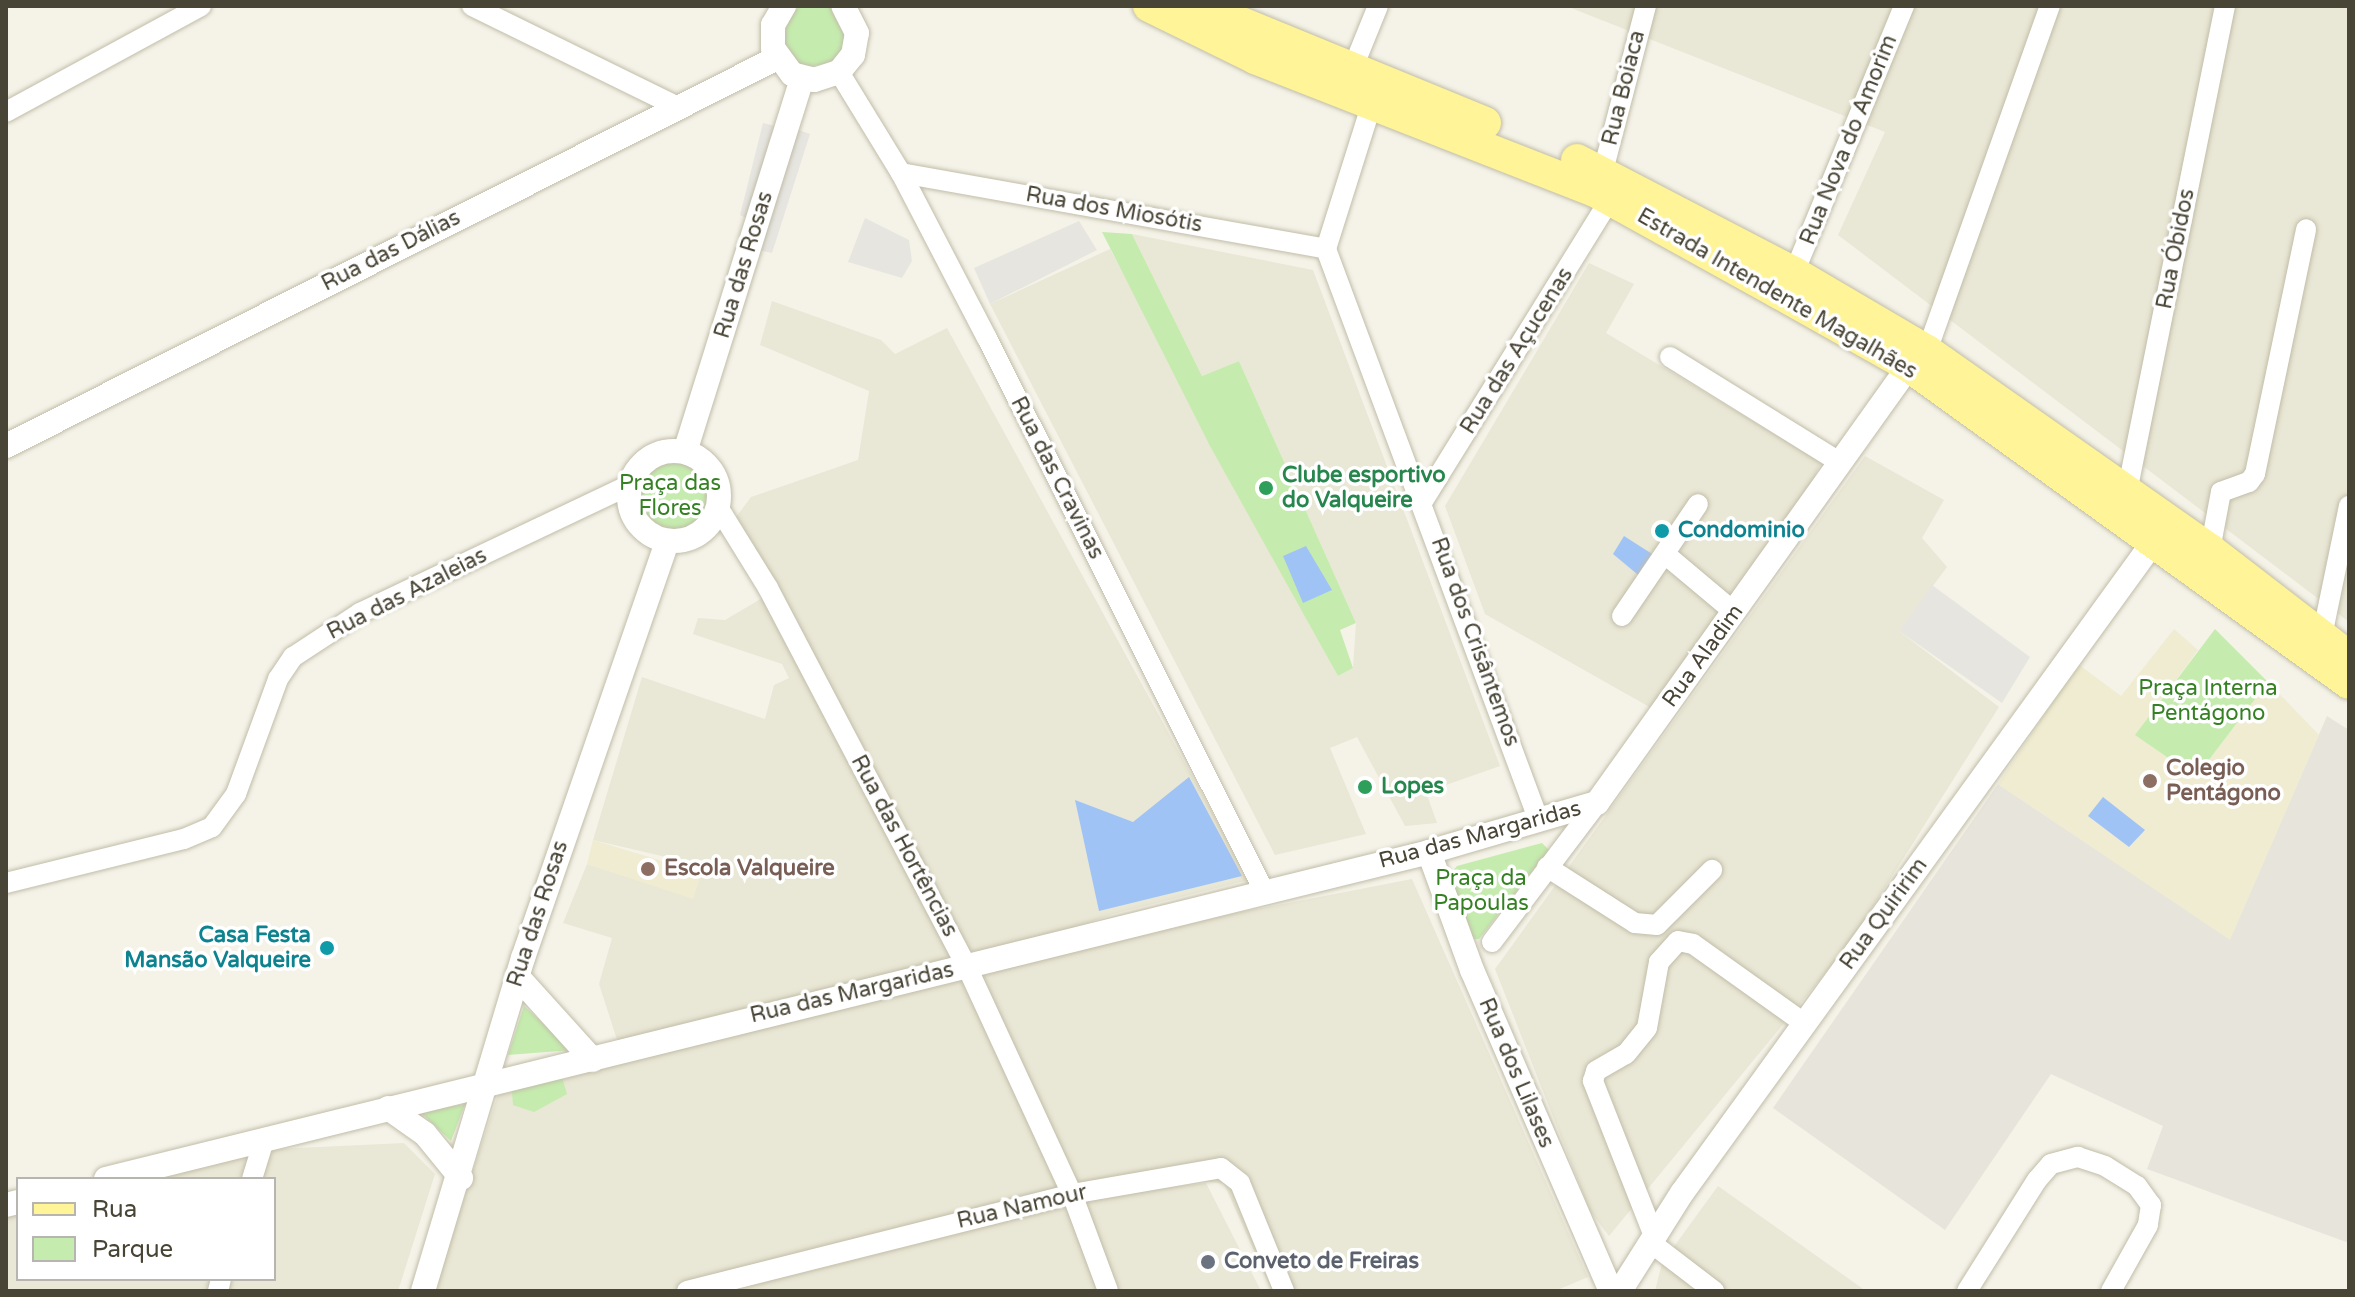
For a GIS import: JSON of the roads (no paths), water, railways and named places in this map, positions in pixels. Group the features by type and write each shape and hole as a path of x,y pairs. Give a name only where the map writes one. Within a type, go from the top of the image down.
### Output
{"main road":[{"name":"Estrada Intendente Magalhães","path":"1149,6 1255,58 1372,103 1606,185 1918,359 2154,541 2349,683"},
{"name":"Estrada Intendente Magalhães","path":"1200,6 1352,70 1794,273 1918,359 2127,492 2210,550 2349,657"}],"street":[{"path":"6,112 201,6"},
{"path":"472,6 678,107"},
{"path":"784,6 771,36 777,58 802,78 839,72 853,55 853,11"},
{"path":"1352,70 1378,6"},
{"name":"Rua Boiaca","path":"1606,185 1646,6"},
{"name":"Rua Nova do Amorim","path":"1794,273 1904,6"},
{"path":"1918,359 2050,6"},
{"name":"Rua Óbidos","path":"2127,492 2225,6"},
{"name":"Rua das Dálias","path":"6,446 777,58"},
{"name":"Rua das Cravinas","path":"839,72 901,173 1264,891"},
{"name":"Rua das Rosas","path":"685,452 802,78"},
{"path":"1326,249 1372,103"},
{"name":"Rua dos Miosótis","path":"901,173 1326,249"},
{"name":"Rua das Açucenas","path":"1423,501 1606,185"},
{"path":"2210,550 2221,492 2249,482 2255,474 2306,229"},
{"name":"Rua dos Crisântemos","path":"1326,249 1423,501 1539,821"},
{"path":"1670,357 1841,463"},
{"name":"Rua Aladim","path":"1492,942 1597,803 1918,359"},
{"path":"685,452 698,457 716,479 718,507 699,534 667,541 640,527 628,500 629,485 650,457 685,452"},
{"name":"Rua das Azaleias","path":"6,883 184,839 212,827 236,794 278,679 293,657 360,613 629,485"},
{"path":"1622,616 1698,504"},
{"path":"2322,636 2349,506"},
{"name":"Rua das Hortências","path":"718,507 768,588 967,967 1072,1194 1108,1291"},
{"name":"Rua das Rosas","path":"423,1291 461,1178 517,976 667,541"},
{"name":"Rua Quiririm","path":"1620,1291 1652,1239 1805,1024 2154,541"},
{"path":"1665,554 1734,612"},
{"name":"Rua das Margaridas","path":"114,1177 593,1060 768,1011 967,967 1429,852 1597,803"},
{"name":"Rua dos Lilases","path":"1429,852 1472,970 1611,1291"},
{"path":"1547,867 1635,923 1657,925 1712,870"},
{"path":"1714,1291 1652,1239 1593,1081 1596,1071 1626,1054 1647,1028 1659,962 1678,941 1693,944 1805,1024"},
{"path":"517,976 593,1060"},
{"path":"388,1108 425,1134 461,1178"},
{"path":"253,1177 264,1140"},
{"path":"1967,1291 2037,1180 2051,1164 2078,1157 2105,1166 2137,1186 2151,1205 2148,1225 2111,1291"},
{"name":"Rua Namour","path":"687,1291 1072,1194 1221,1168 1240,1183 1284,1291"}],"water":[{"path":"1624,536 1660,559 1643,579 1613,554"},
{"path":"1306,546 1332,590 1303,603 1283,556"},
{"path":"1189,777 1242,876 1099,911 1075,800 1133,822"},
{"path":"2103,797 2145,830 2129,847 2088,816"}],"place":[{"name":"Clube esportivo do Valqueire","path":"1266,488"},
{"name":"Condominio","path":"1662,531"},
{"name":"Colegio Pentágono","path":"2150,781"},
{"name":"Lopes","path":"1365,787"},
{"name":"Escola Valqueire","path":"648,869"},
{"name":"Casa Festa Mansão Valqueire","path":"327,948"},
{"name":"Conveto de Freiras","path":"1208,1262"}],"park label":[{"name":"Praça das Flores","path":"670,496"},
{"name":"Praça Interna Pentágono","path":"2208,700"},
{"name":"Praça da Papoulas","path":"1481,890"}]}
